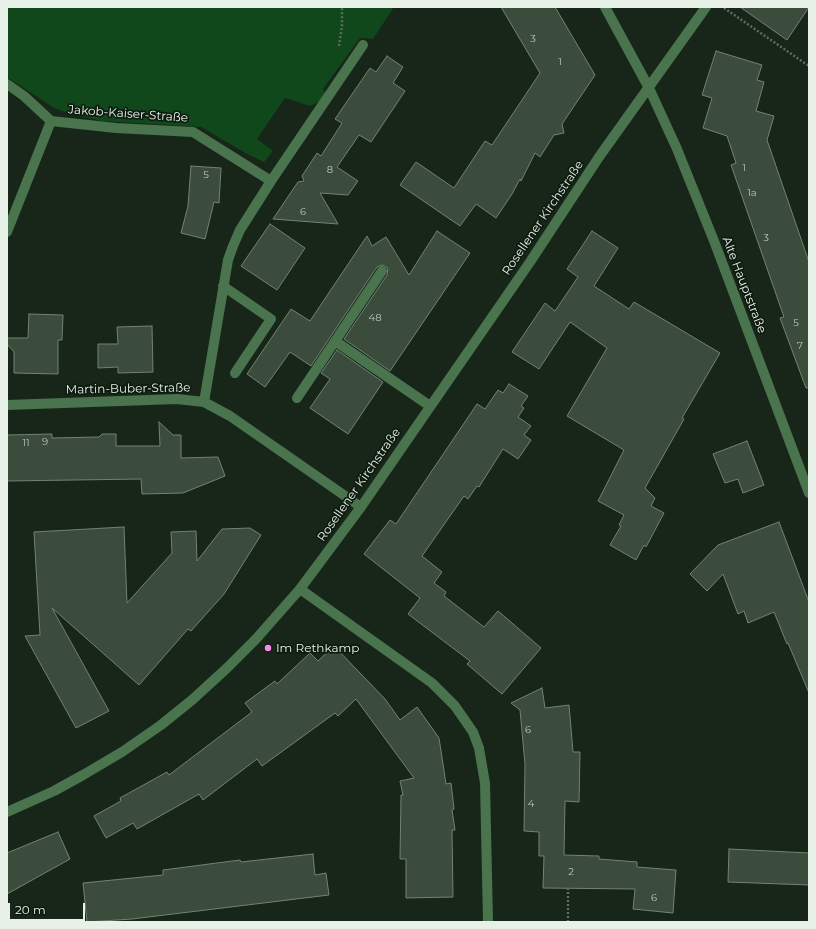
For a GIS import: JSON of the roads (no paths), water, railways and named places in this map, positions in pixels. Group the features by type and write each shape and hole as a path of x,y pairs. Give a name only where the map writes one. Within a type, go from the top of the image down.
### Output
{"street":[{"name":"Alte Hauptstraße","path":"605,7 648,88 677,149 714,241 809,493"},
{"name":"Rosellener Kirchstraße","path":"7,812 54,791 83,775 122,752 161,725 228,668 300,589 362,507 530,262 599,157 706,7"},
{"path":"204,402 223,286 232,246 271,180 363,45"},
{"name":"Jakob-Kaiser-Straße","path":"7,84 24,96 52,121 116,128 193,132 271,180"},
{"path":"7,232 52,121"},
{"path":"297,398 382,271"},
{"path":"223,286 271,319 235,373"},
{"path":"335,341 430,406"},
{"name":"Martin-Buber-Straße","path":"7,404 177,399 204,402 230,416 362,507"},
{"path":"300,589 432,683 455,706 473,732 479,748 486,783 488,922"}],"place":[{"name":"Im Rethkamp","path":"268,648"}]}
